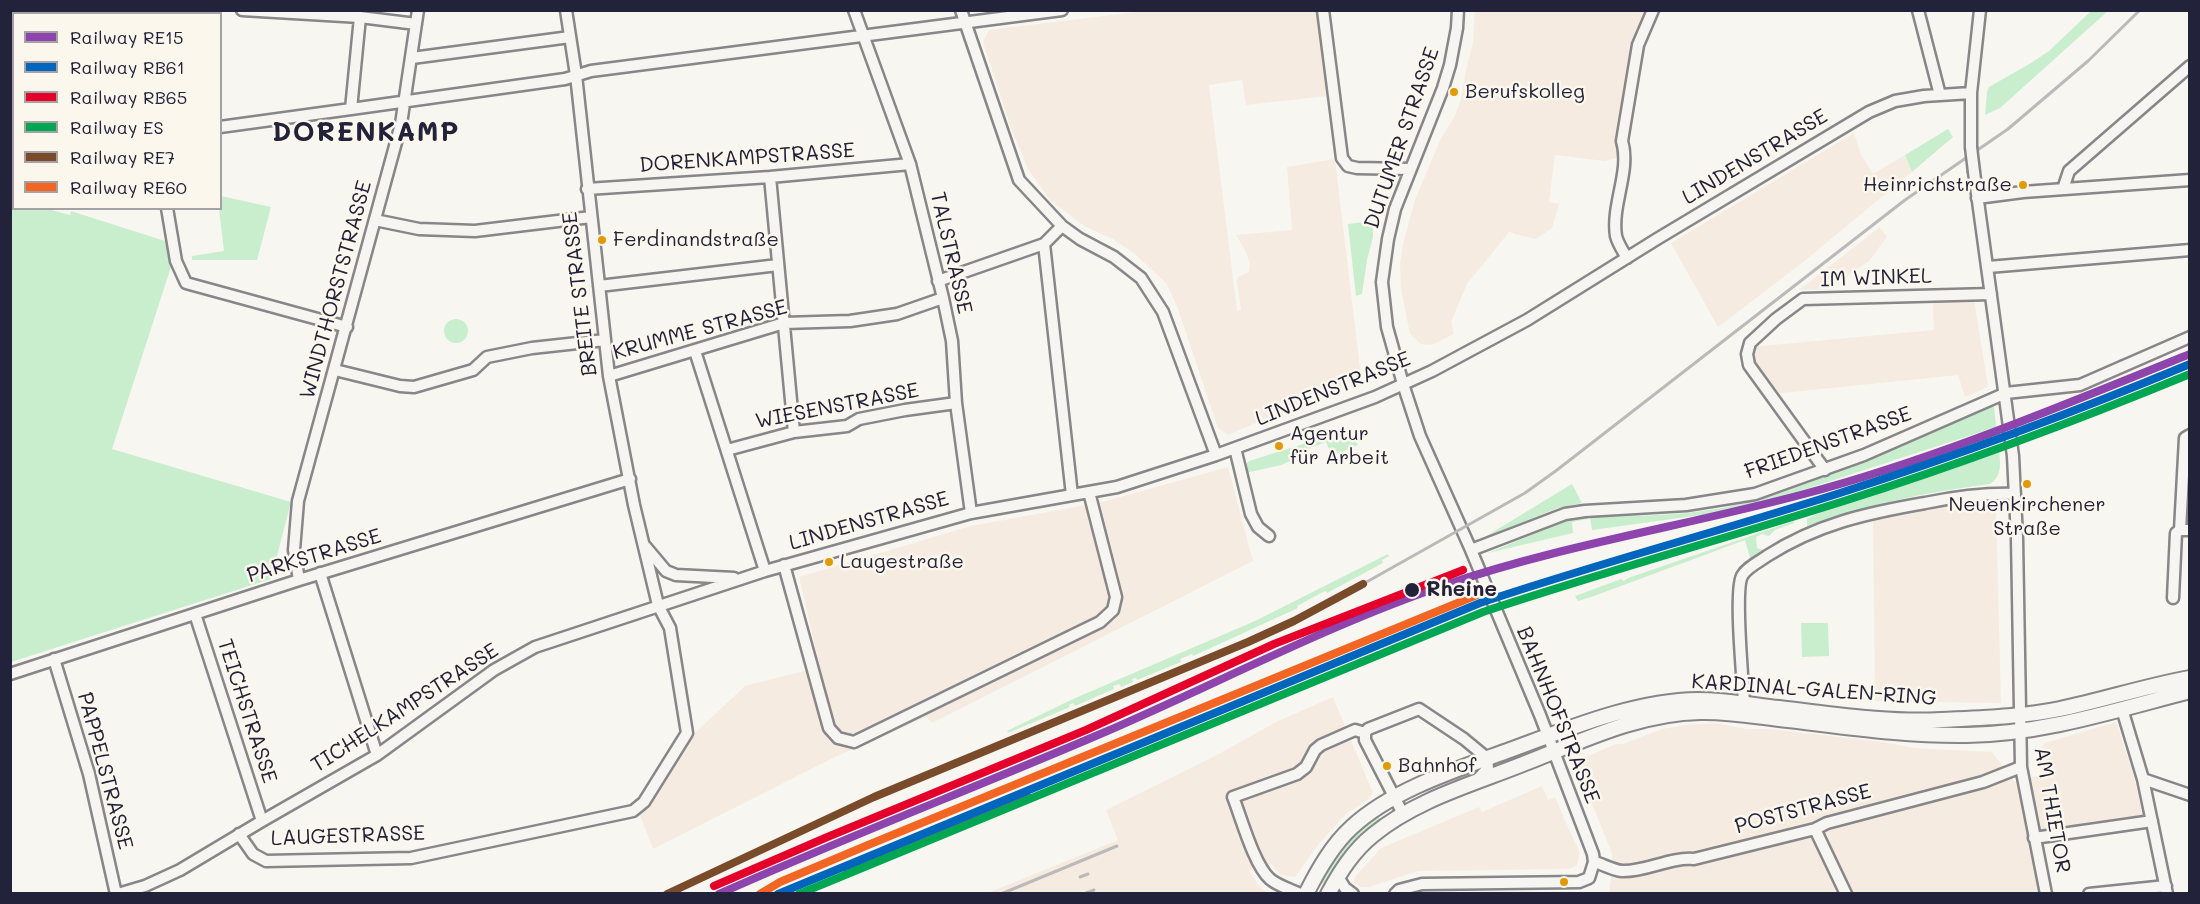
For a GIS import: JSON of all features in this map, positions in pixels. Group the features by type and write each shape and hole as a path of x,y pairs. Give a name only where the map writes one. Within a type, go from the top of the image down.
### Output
{"main road":[{"name":"KARDINAL-GALEN-RING","path":"1306,894 1329,854 1352,827 1394,798 1431,780 1487,758 1630,710 1697,700 1895,720 1938,720 2020,715 2058,710 2190,678"},
{"name":"KARDINAL-GALEN-RING","path":"1329,894 1358,849 1373,834 1403,814 1553,752 1637,722 1697,712 1734,713 1874,730 1966,735 2020,733 2190,691"}],"street":[{"path":"242,10 360,17 416,24"},
{"name":"WINDTHORSTSTRASSE","path":"299,580 294,550 298,501 401,124 418,10"},
{"name":"BREITE STRASSE","path":"566,10 576,75 609,375 658,605"},
{"name":"TALSTRASSE","path":"854,10 910,164 943,298 952,341 956,403 971,513"},
{"path":"961,10 1019,180 1062,226 1114,257 1141,278 1163,312 1216,455"},
{"path":"222,128 565,79 591,71 1062,10"},
{"path":"1323,10 1342,158 1348,166 1357,168 1410,169"},
{"name":"DUTUMER STRASSE","path":"1403,384 1387,327 1382,282 1388,239 1395,209 1443,88 1450,65 1458,10"},
{"path":"1627,258 1617,239 1615,217 1625,152 1622,141 1638,45 1653,10"},
{"path":"1918,10 1940,95"},
{"path":"1980,10 1971,93 1971,118 1977,198 2013,456 2020,733"},
{"path":"351,110 360,17"},
{"path":"412,58 570,37"},
{"path":"2063,189 2069,171 2190,66"},
{"name":"LINDENSTRASSE","path":"658,605 784,565 971,513 1117,487 1216,455 1374,397 1527,320 1869,112 1895,101 1971,93"},
{"name":"DORENKAMPSTRASSE","path":"587,189 770,177 910,164"},
{"path":"770,177 794,432"},
{"path":"1977,198 2190,180"},
{"path":"167,210 176,261 186,283 347,327"},
{"path":"375,220 419,229 475,231 591,217"},
{"path":"938,281 1044,244 1062,226"},
{"path":"1044,244 1072,495"},
{"path":"1988,267 2190,250"},
{"path":"599,286 778,265"},
{"name":"IM WINKEL","path":"1826,470 1749,365 1747,354 1750,343 1776,319 1803,299 1991,294"},
{"name":"KRUMME STRASSE","path":"609,375 783,323 850,321 897,314 943,298"},
{"name":"FRIEDENSTRASSE","path":"1471,550 1565,514 1686,505 1755,494 1826,470 2006,393 2080,385 2190,337"},
{"path":"335,370 400,386 414,387 473,369 487,357 532,348 605,340"},
{"path":"695,351 765,571"},
{"name":"BAHNHOFSTRASSE","path":"1403,384 1420,436 1471,550 1547,736 1593,854 1594,862"},
{"name":"WIESENSTRASSE","path":"727,450 794,432 847,426 859,419 956,403"},
{"path":"2173,598 2176,533 2185,530 2185,438 2190,435"},
{"path":"1235,448 1251,514 1258,526 1269,536"},
{"name":"PARKSTRASSE","path":"10,674 320,573 630,479"},
{"path":"784,565 829,728 838,738 854,742 1100,622 1113,610 1116,597 1089,492"},
{"path":"1744,703 1739,598 1740,580 1747,569 1789,542 1834,523 1868,513 1983,493 2015,494"},
{"path":"644,544 666,571 676,575 740,579"},
{"path":"320,573 377,755"},
{"name":"TICHELKAMPSTRASSE","path":"117,894 145,886 180,870 377,755 494,670 535,647 658,605"},
{"name":"LAUGESTRASSE","path":"239,834 253,854 266,861 411,858 633,810 644,802 687,734 670,628 658,605"},
{"name":"TEICHSTRASSE","path":"195,614 262,821"},
{"name":"PAPPELSTRASSE","path":"54,659 89,774 117,894"},
{"path":"1403,814 1365,741 1365,733 1368,729 1419,709 1464,739 1487,758 1489,764 1485,773 1472,784"},
{"path":"2090,894 2166,890 2143,779 2122,709"},
{"path":"1300,894 1271,880 1265,874 1233,797 1297,774 1306,767 1315,750 1321,745 1355,730 1365,733"},
{"name":"AM THIETOR","path":"2020,733 2021,767 2046,894"},
{"name":"POSTSTRASSE","path":"1594,862 1620,871 1681,858 1694,859 1815,829 1827,823 1983,782 2021,767"},
{"path":"2143,779 2190,795"},
{"path":"2034,838 2152,821"},
{"path":"1815,829 1846,894"},
{"path":"1395,894 1399,890 1422,884 1579,882 1589,878 1594,862"},
{"path":"1338,877 1345,888 1353,894"}],"shaded area":[{"path":"1144,11 1318,11 1327,96 1246,105 1242,80 1209,85 1237,311 1241,310 1238,277 1249,272 1250,263 1236,235 1292,230 1287,167 1335,159 1361,377 1228,435 1218,428 1177,306 1166,283 1135,254 1113,239 1084,226 1049,199 1028,169 1011,128 983,42 989,30"},
{"path":"1475,11 1653,11 1625,156 1605,161 1555,155 1549,202 1559,204 1552,228 1536,239 1510,231 1467,284 1451,322 1454,334 1427,345 1421,344 1410,334 1401,289 1400,264 1415,200 1441,138 1454,118 1461,99 1473,42"},
{"path":"1854,133 1861,155 1873,174 1905,155 1912,172 1802,263 1718,327 1671,243"},
{"path":"1880,227 1887,237 1869,261 1828,289 1799,290"},
{"path":"1974,299 1988,387 1965,397 1958,375 1773,394 1753,364 1751,347 1934,330 1933,300"},
{"path":"1228,467 1253,561 932,723 926,717 835,757 653,849 640,815 693,735 745,686 820,667 799,577 971,526 1102,502"},
{"path":"1987,501 1994,503 1996,511 2001,703 1875,701 1873,519"},
{"path":"1333,697 1373,793 1368,800 1347,813 1318,845 1295,877 1281,875 1271,864 1249,871 1267,893 985,894 1118,840 1106,810 1215,756 1278,721"},
{"path":"2116,722 2134,777 2143,817 2032,835 2043,893 1609,893 1613,864 1612,853 1578,770 1580,763 1586,757 1616,744 1623,744 1662,729 1715,723 1746,729 1770,729 1915,748 1992,752 2015,782 2041,775 2039,749 2045,743"},
{"path":"1542,786 1548,800 1555,797 1580,853 1577,865 1569,869 1418,871 1369,887 1360,887 1354,883 1355,877 1381,848 1479,807 1482,812"}],"green space":[{"path":"2091,11 2108,11 2000,108 1985,115 1989,87 2049,51"},
{"path":"1948,129 1953,137 1912,172 1905,155"},
{"path":"222,196 271,207 257,260 192,260 192,256 224,251 219,210 222,210"},
{"path":"12,205 12,210 52,210 70,215 71,211 168,242 171,267 112,449 291,502 271,579 11,662 10,212"},
{"path":"1373,221 1373,237 1362,294 1356,296 1348,224"},
{"path":"456,319 465,322 468,331 465,340 456,343 447,340 444,331 447,322"},
{"path":"1994,405 1996,427 1797,492 1716,513 1592,530 1590,517 1592,516 1674,514 1716,509 1756,500 1817,480"},
{"path":"1351,429 1358,445 1332,456 1326,442 1305,450 1306,454 1281,465 1246,473 1245,466 1249,461"},
{"path":"1999,449 1999,473 1990,484 1897,500 1807,527 1807,519 1817,514"},
{"path":"1572,484 1582,503 1558,508 1483,538"},
{"path":"1588,517 1588,519 1572,522 1573,533 1488,553 1568,520"},
{"path":"1794,521 1794,523 1775,530 1769,536 1762,534 1756,537 1757,548 1766,551 1756,558 1750,558 1745,540 1594,596 1578,601 1575,596 1621,579 1624,581"},
{"path":"1388,554 1389,556 1382,560 1383,563 1327,593 1325,591 1297,606 1298,608 1193,656 1192,654 1180,659 1181,662 1137,680 1132,679 1133,682 1121,687 1119,684 1113,686 1114,689 1075,706 1073,703 1069,705 1070,707 1008,733 1007,731 1073,699 1255,621"},
{"path":"1801,623 1828,623 1829,656 1802,657"},
{"path":"1377,815 1381,820 1368,831 1327,881 1318,886 1317,884 1341,847"}],"railway":[{"path":"1363,584 1525,493 1557,470 1905,200 2008,129 2088,61 2140,10"},
{"path":"1001,894 1117,846"},
{"path":"1080,877 1088,874"},
{"path":"1086,893 1094,890"}],"rail line":[{"name":"RE15","path":"719,894 1105,732 1316,636 1401,601 1534,558 1804,494 1902,465 1999,430 2190,354"},
{"name":"RB61","path":"778,894 1480,603 1929,464 2104,399 2190,364"},
{"name":"ES","path":"799,894 1483,612 1888,487 2018,441 2190,374"},
{"name":"RB65","path":"714,886 1086,730 1274,644 1463,570"},
{"name":"RE7","path":"667,894 874,797 1248,642 1294,621 1363,584"},
{"name":"RE60","path":"760,894 780,882 868,845 1477,595"},
{"name":"RE15","path":"847,871 1027,796"}],"place":[{"name":"Berufskolleg","path":"1454,92"},
{"name":"Heinrichstraße","path":"2023,185"},
{"name":"Ferdinandstraße","path":"602,240"},
{"name":"Agentur für Arbeit","path":"1279,446"},
{"name":"Neuenkirchener Straße","path":"2027,484"},
{"name":"Laugestraße","path":"829,562"},
{"name":"Rheine","path":"1412,590"},
{"name":"Bahnhof","path":"1387,766"}],"district":[{"name":"DORENKAMP","path":"366,133"}]}
